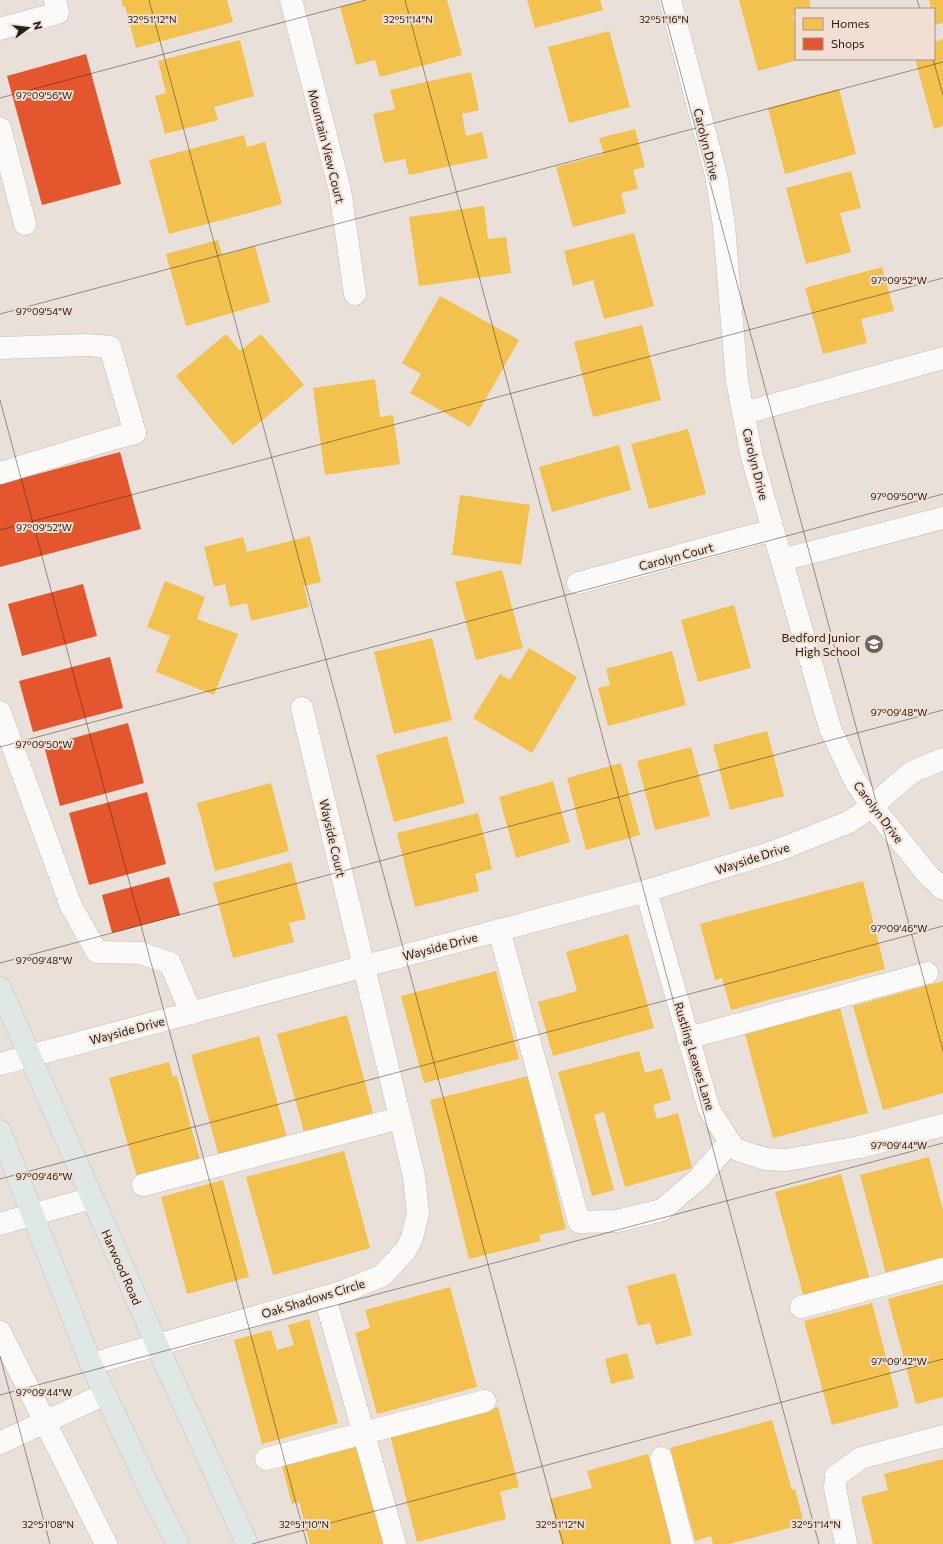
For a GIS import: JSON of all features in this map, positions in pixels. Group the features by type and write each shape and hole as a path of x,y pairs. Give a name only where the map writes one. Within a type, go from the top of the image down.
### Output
{"main road":[{"name":"Harwood Road","path":"0,988 157,1345 247,1544"},
{"path":"0,1131 91,1364 152,1494 178,1544"}],"street":[{"path":"0,29 58,13 55,0"},
{"name":"Mountain View Court","path":"291,0 340,190 355,294"},
{"name":"Carolyn Drive","path":"670,0 716,175 724,226 737,381 752,457 830,728 855,780 872,806 929,876 943,889"},
{"path":"0,128 26,224"},
{"path":"0,348 87,345 110,347 135,433 0,473"},
{"path":"744,413 943,358"},
{"path":"782,560 943,518"},
{"name":"Carolyn Court","path":"578,583 773,530"},
{"name":"Wayside Court","path":"302,708 364,967"},
{"path":"0,712 71,906 97,952 141,953 170,963 191,1013"},
{"name":"Wayside Drive","path":"0,1064 646,891 776,851 849,822 872,806 912,772 943,759"},
{"name":"Rustling Leaves Lane","path":"646,891 709,1109 733,1147 740,1151 766,1159 786,1160 860,1147 942,1127"},
{"path":"499,930 579,1222 617,1221 662,1210 698,1179 730,1142"},
{"name":"Oak Shadows Circle","path":"91,1364 345,1291 383,1275 405,1251 412,1238 418,1213 414,1176 364,967"},
{"path":"688,1038 927,973"},
{"path":"143,1185 400,1118"},
{"path":"0,1224 92,1198"},
{"path":"801,1308 943,1270"},
{"path":"325,1297 395,1544"},
{"path":"0,1332 44,1423 106,1544"},
{"path":"0,1443 105,1394"},
{"path":"266,1459 485,1401"},
{"path":"846,1544 835,1488 836,1476 861,1458 943,1436"},
{"path":"661,1458 683,1544"}],"building: Homes":[{"path":"121,0 227,0 233,22 136,48 125,6 123,7"},
{"path":"365,0 447,0 462,55 380,77 375,60 356,65 340,7"},
{"path":"527,0 600,0 603,10 535,28"},
{"path":"739,0 809,0 811,8 795,8 795,15 793,16 795,25 795,60 797,60 758,71"},
{"path":"929,0 943,0 943,23 935,25 935,8 931,8"},
{"path":"609,31 630,107 569,123 548,47"},
{"path":"943,39 943,126 934,129 915,60 935,60 935,42"},
{"path":"240,40 254,96 214,107 218,120 165,134 155,96 166,93 158,61"},
{"path":"471,72 479,110 462,114 466,136 482,132 488,158 409,175 405,159 384,163 373,114 395,109 390,90"},
{"path":"839,89 856,154 785,174 768,108"},
{"path":"635,129 645,167 633,170 638,189 621,193 626,213 573,227 556,167 604,154 599,138"},
{"path":"244,135 247,147 265,142 282,204 169,234 149,160"},
{"path":"851,171 861,208 840,213 851,252 806,264 786,188"},
{"path":"484,206 488,239 506,237 511,273 419,286 409,217"},
{"path":"634,233 654,306 604,319 593,280 573,286 564,251"},
{"path":"218,240 222,255 255,246 270,302 186,326 166,254"},
{"path":"882,267 894,311 861,319 867,343 823,354 805,288"},
{"path":"440,296 519,340 470,427 410,393 421,374 402,363"},
{"path":"642,325 661,400 593,417 574,342"},
{"path":"226,334 240,351 261,334 304,385 233,445 176,376"},
{"path":"375,379 380,417 393,415 400,464 325,475 313,388"},
{"path":"688,429 706,494 649,509 631,444"},
{"path":"619,445 631,490 552,512 539,467"},
{"path":"460,495 530,505 521,565 452,555"},
{"path":"310,536 321,582 304,586 309,607 251,621 247,603 230,607 225,584 214,587 204,547 243,537 247,552"},
{"path":"502,570 523,648 476,660 455,582"},
{"path":"165,581 205,597 197,619 238,634 214,695 156,672 170,636 147,627"},
{"path":"734,605 751,668 698,682 681,620"},
{"path":"432,638 452,720 394,734 374,652"},
{"path":"529,648 577,677 532,753 473,718 500,674 510,680"},
{"path":"672,651 686,705 608,726 598,688 610,685 606,669"},
{"path":"767,731 784,796 730,810 713,745"},
{"path":"447,736 465,803 394,822 376,755"},
{"path":"691,747 710,816 655,830 637,761"},
{"path":"621,763 640,835 586,850 567,778"},
{"path":"553,781 570,842 516,858 499,797"},
{"path":"271,783 289,851 215,871 197,803"},
{"path":"478,813 492,869 475,874 479,891 415,907 397,833"},
{"path":"291,862 306,919 289,923 294,942 233,958 213,883"},
{"path":"863,881 885,969 731,1010 722,978 715,980 700,924"},
{"path":"628,934 654,1028 553,1056 538,1002 577,991 566,952"},
{"path":"496,971 519,1059 424,1083 401,996"},
{"path":"943,981 943,1093 883,1110 853,1006"},
{"path":"840,1008 868,1113 773,1138 745,1034"},
{"path":"347,1015 373,1113 304,1132 277,1034"},
{"path":"259,1036 287,1137 219,1156 191,1055"},
{"path":"639,1051 645,1073 662,1068 671,1100 653,1105 657,1119 678,1113 692,1168 625,1187 604,1112 594,1115 614,1190 592,1196 558,1072"},
{"path":"169,1062 173,1077 177,1076 201,1163 138,1180 109,1078"},
{"path":"528,1076 566,1229 539,1235 541,1241 469,1259 430,1100"},
{"path":"344,1151 370,1248 273,1275 246,1177"},
{"path":"929,1157 943,1210 943,1259 886,1274 860,1175"},
{"path":"841,1174 870,1280 804,1298 775,1192"},
{"path":"223,1180 249,1277 187,1294 161,1197"},
{"path":"675,1273 692,1335 656,1345 650,1323 638,1326 627,1286"},
{"path":"943,1284 943,1397 916,1404 888,1299"},
{"path":"450,1287 477,1387 377,1414 355,1333 370,1328 365,1310"},
{"path":"872,1303 899,1407 832,1425 804,1321"},
{"path":"309,1319 338,1423 262,1444 234,1340 271,1330 277,1350 294,1345 288,1325"},
{"path":"627,1353 634,1378 611,1384 605,1359"},
{"path":"498,1407 519,1487 500,1492 506,1519 417,1542 390,1435"},
{"path":"772,1420 792,1490 795,1489 804,1524 729,1544 713,1544 711,1536 695,1541 670,1448"},
{"path":"358,1445 384,1544 310,1544 299,1502 292,1504 282,1466"},
{"path":"648,1454 673,1544 562,1544 550,1499 592,1488 587,1471"},
{"path":"943,1459 943,1544 873,1544 861,1497 888,1490 884,1474"}],"building: Shops":[{"path":"86,54 121,184 42,205 7,76"},
{"path":"120,452 141,529 0,567 0,484"},
{"path":"83,584 97,636 22,656 8,604"},
{"path":"110,657 123,708 33,732 19,681"},
{"path":"128,723 144,783 60,806 44,746"},
{"path":"147,792 166,864 89,885 69,813"},
{"path":"169,877 180,915 112,933 102,895"}],"place":[{"name":"Bedford Junior High School","path":"874,644"}]}
